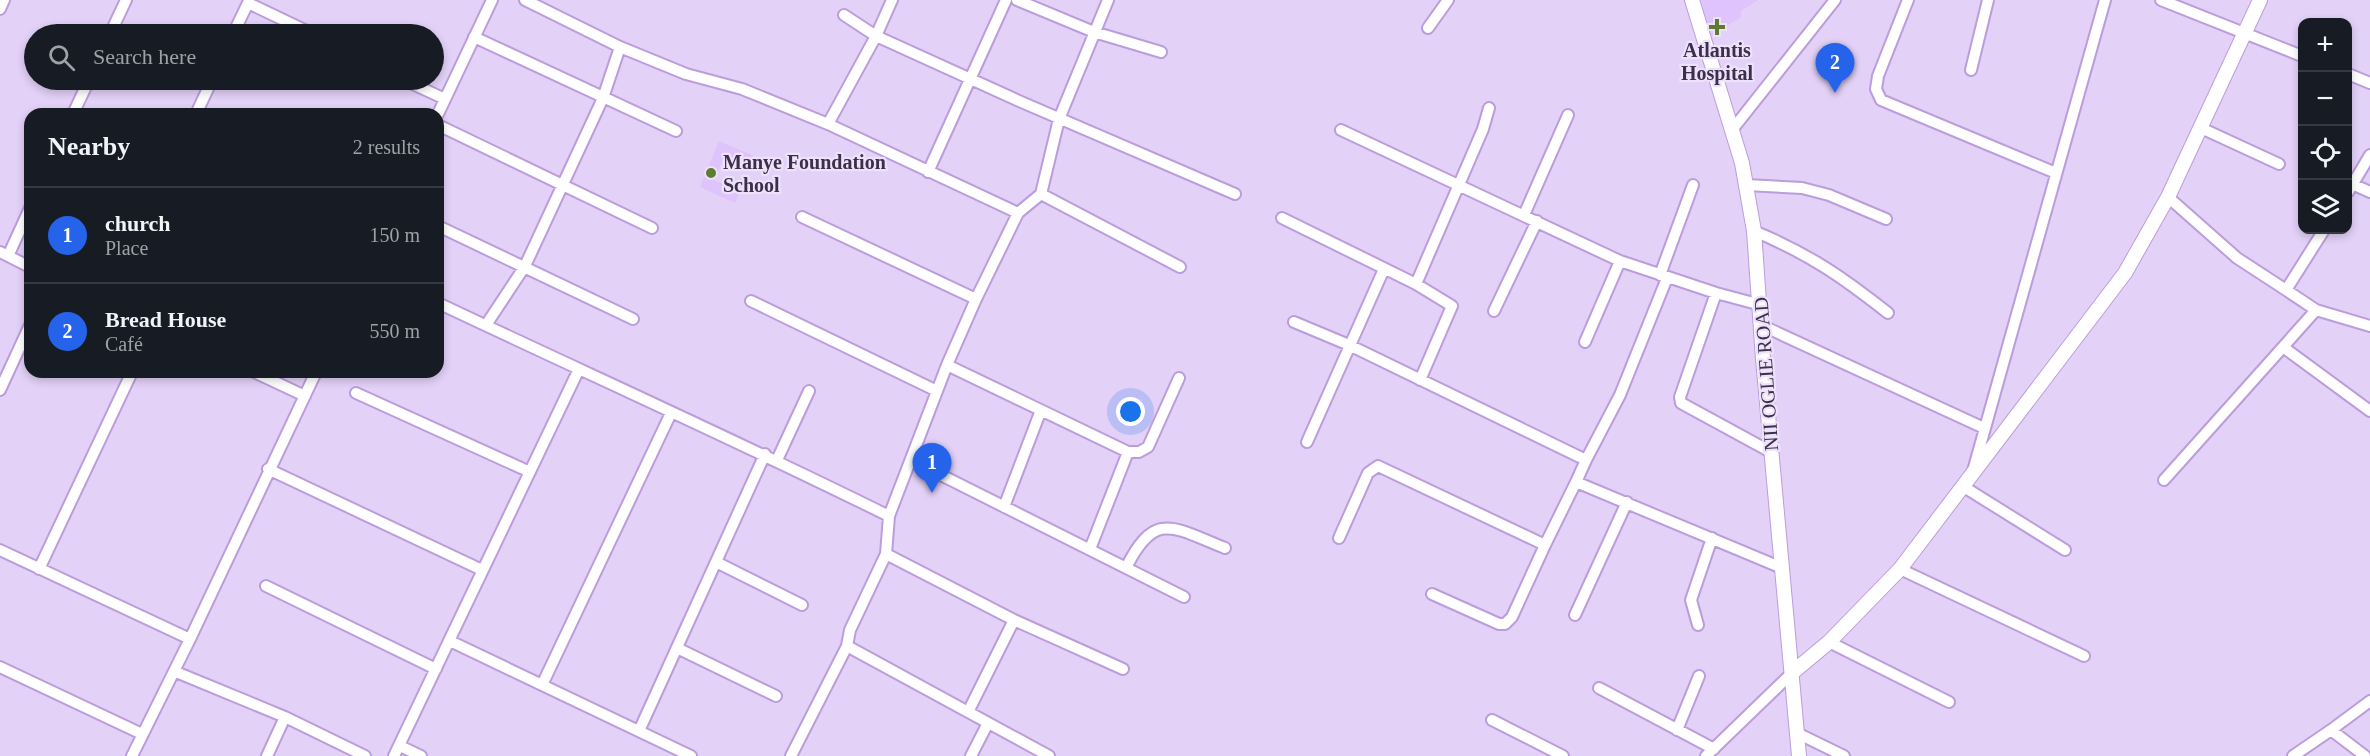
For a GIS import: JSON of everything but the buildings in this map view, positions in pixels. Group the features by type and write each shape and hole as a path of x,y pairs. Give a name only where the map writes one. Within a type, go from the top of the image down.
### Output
{"street":[{"path":"0,9 4,0"},
{"path":"115,24 126,0"},
{"path":"525,0 620,47 686,74 742,89 828,124 1018,213"},
{"path":"828,124 876,36 892,0"},
{"path":"928,172 1006,0"},
{"path":"1017,0 1094,32 1161,52"},
{"path":"791,756 847,646 850,630 886,554 889,516 946,365 1018,213 1041,194 1059,118 1108,0"},
{"path":"1428,28 1448,0"},
{"name":"NII OGLIE ROAD","path":"1692,0 1732,130 1746,185 1754,231 1763,326 1763,359 1799,756"},
{"path":"1732,130 1835,0"},
{"path":"1908,0 1878,76 1876,89 1881,100 2056,173"},
{"path":"1971,70 1988,0"},
{"path":"1967,483 2105,0"},
{"path":"2161,0 2298,54"},
{"path":"1599,688 1677,730 1710,752 1793,672 1829,642 1900,569 2125,273 2168,197 2260,0"},
{"path":"237,24 245,1 292,24"},
{"path":"441,108 488,1"},
{"path":"844,15 876,36 1235,194"},
{"path":"474,37 676,131"},
{"path":"486,325 525,267 603,98 620,47"},
{"path":"2352,75 2370,82"},
{"path":"76,108 84,90"},
{"path":"199,108 207,90"},
{"path":"426,90 445,99"},
{"path":"1416,284 1460,185 1489,108"},
{"path":"1524,215 1568,115"},
{"path":"444,128 652,228"},
{"path":"2201,128 2279,164"},
{"path":"1341,130 1620,261 1716,293 1761,305"},
{"path":"2352,185 2370,155"},
{"path":"1432,594 1498,624 1505,624 1512,617 1545,544 1620,395 1694,185"},
{"path":"1746,185 1802,188 1829,195 1886,219"},
{"path":"2352,188 2370,192"},
{"path":"1041,194 1180,267"},
{"path":"2168,197 2237,258 2316,310 2370,326"},
{"path":"802,217 976,299"},
{"path":"1282,218 1416,284 1452,306 1420,380"},
{"path":"24,219 4,254 24,264"},
{"path":"1494,312 1537,221"},
{"path":"444,229 633,319"},
{"path":"1754,231 1797,249 1838,273 1888,313"},
{"path":"2286,290 2321,234"},
{"path":"1585,342 1620,261"},
{"path":"1307,442 1384,269"},
{"path":"1716,293 1680,397 1681,403 1771,452"},
{"path":"752,301 937,391"},
{"path":"444,306 671,413 765,454 889,516"},
{"path":"2164,480 2316,310"},
{"path":"1293,322 1349,345 1586,460"},
{"path":"1763,326 1984,428"},
{"path":"0,390 24,338"},
{"path":"2283,347 2370,411"},
{"path":"946,365 1128,453 1139,452 1148,447 1179,378"},
{"path":"421,756 397,751 579,369"},
{"path":"39,569 129,378"},
{"path":"267,378 305,396"},
{"path":"132,756 176,672 268,469 313,378"},
{"path":"777,460 809,390"},
{"path":"356,393 530,472"},
{"path":"1004,507 1041,410"},
{"path":"542,685 671,413"},
{"path":"1090,549 1128,453"},
{"path":"639,731 765,454"},
{"path":"911,460 1184,597"},
{"path":"1339,538 1368,473 1378,466 1545,544"},
{"path":"268,469 482,570"},
{"path":"1576,482 1782,568"},
{"path":"1967,483 2065,550"},
{"path":"1575,615 1628,502"},
{"path":"1126,568 1138,544 1156,530 1168,528 1185,532 1225,548"},
{"path":"1698,625 1690,600 1712,538"},
{"path":"0,550 190,639"},
{"path":"886,554 1014,620 1123,669"},
{"path":"716,562 802,605"},
{"path":"1900,569 2084,656"},
{"path":"266,586 436,669"},
{"path":"968,712 1014,620"},
{"path":"450,641 691,756"},
{"path":"1829,642 1949,702"},
{"path":"847,646 1049,756"},
{"path":"677,648 776,696"},
{"path":"0,667 142,734"},
{"path":"176,672 285,717 364,756"},
{"path":"1677,730 1699,676"},
{"path":"2293,756 2370,701"},
{"path":"267,756 285,717"},
{"path":"1492,720 1563,756"},
{"path":"971,756 988,723"},
{"path":"2331,730 2365,756"},
{"path":"1797,733 1844,756"}],"shaded area":[{"name":"Atlantis Hospital","path":"1701,0 1758,0 1741,11 1741,17 1711,36"},
{"name":"Manye Foundation School","path":"719,141 754,156 750,166 725,155 714,180 740,192 735,203 700,187"}],"place":[{"name":"Atlantis Hospital","path":"1717,27"},
{"name":"Bread House","path":"1835,93"},
{"name":"Manye Foundation School","path":"711,173"},
{"name":"church","path":"932,493"}]}
